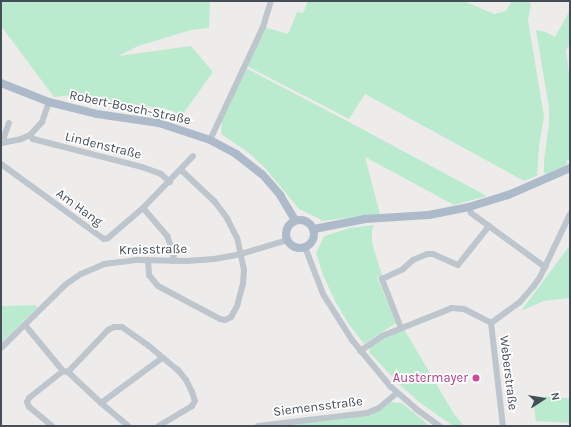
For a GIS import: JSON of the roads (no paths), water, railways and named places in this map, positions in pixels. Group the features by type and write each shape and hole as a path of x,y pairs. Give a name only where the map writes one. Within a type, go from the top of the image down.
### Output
{"main road":[{"name":"Robert-Bosch-Straße","path":"1,83 49,102 97,114 159,123 210,140 236,154 262,174 280,195 295,220"},
{"path":"314,229 358,220 429,215 469,208 508,195 570,168"},
{"path":"295,220 306,221 314,229 314,238 305,247 293,246 287,240 286,231 295,220"}],"street":[{"path":"210,140 263,28 272,1"},
{"path":"1,143 30,135 42,122 49,102"},
{"path":"1,143 9,123"},
{"name":"Lindenstraße","path":"30,135 33,139 142,166 161,174 170,182"},
{"name":"Am Hang","path":"1,164 104,239 108,238 143,208 194,156"},
{"path":"148,260 149,275 158,286 225,320 231,317 241,294 244,270 241,254 232,226 221,209 208,194 181,170"},
{"path":"143,208 167,236 174,253 174,261"},
{"path":"469,208 471,213 545,267"},
{"path":"360,351 382,336 456,308 464,309 491,323 519,303 540,277 570,214"},
{"path":"401,328 382,279 403,269 413,260 427,254 433,254 458,265 489,226"},
{"name":"Kreisstraße","path":"1,348 56,292 81,274 115,262 148,260 203,260 241,254 287,240"},
{"path":"305,247 324,294 336,316 360,351 397,393 439,426"},
{"name":"Weberstraße","path":"491,323 503,426"},
{"path":"25,325 66,371 101,403 120,424 128,426"},
{"path":"52,426 29,407 27,402 29,398 66,371 108,330 118,326 149,346 186,380 192,392 194,401 192,406 159,426"},
{"path":"101,403 162,358"},
{"name":"Siemensstraße","path":"258,426 367,413 379,408 397,393"}],"place":[{"name":"Austermayer","path":"476,378"}]}
